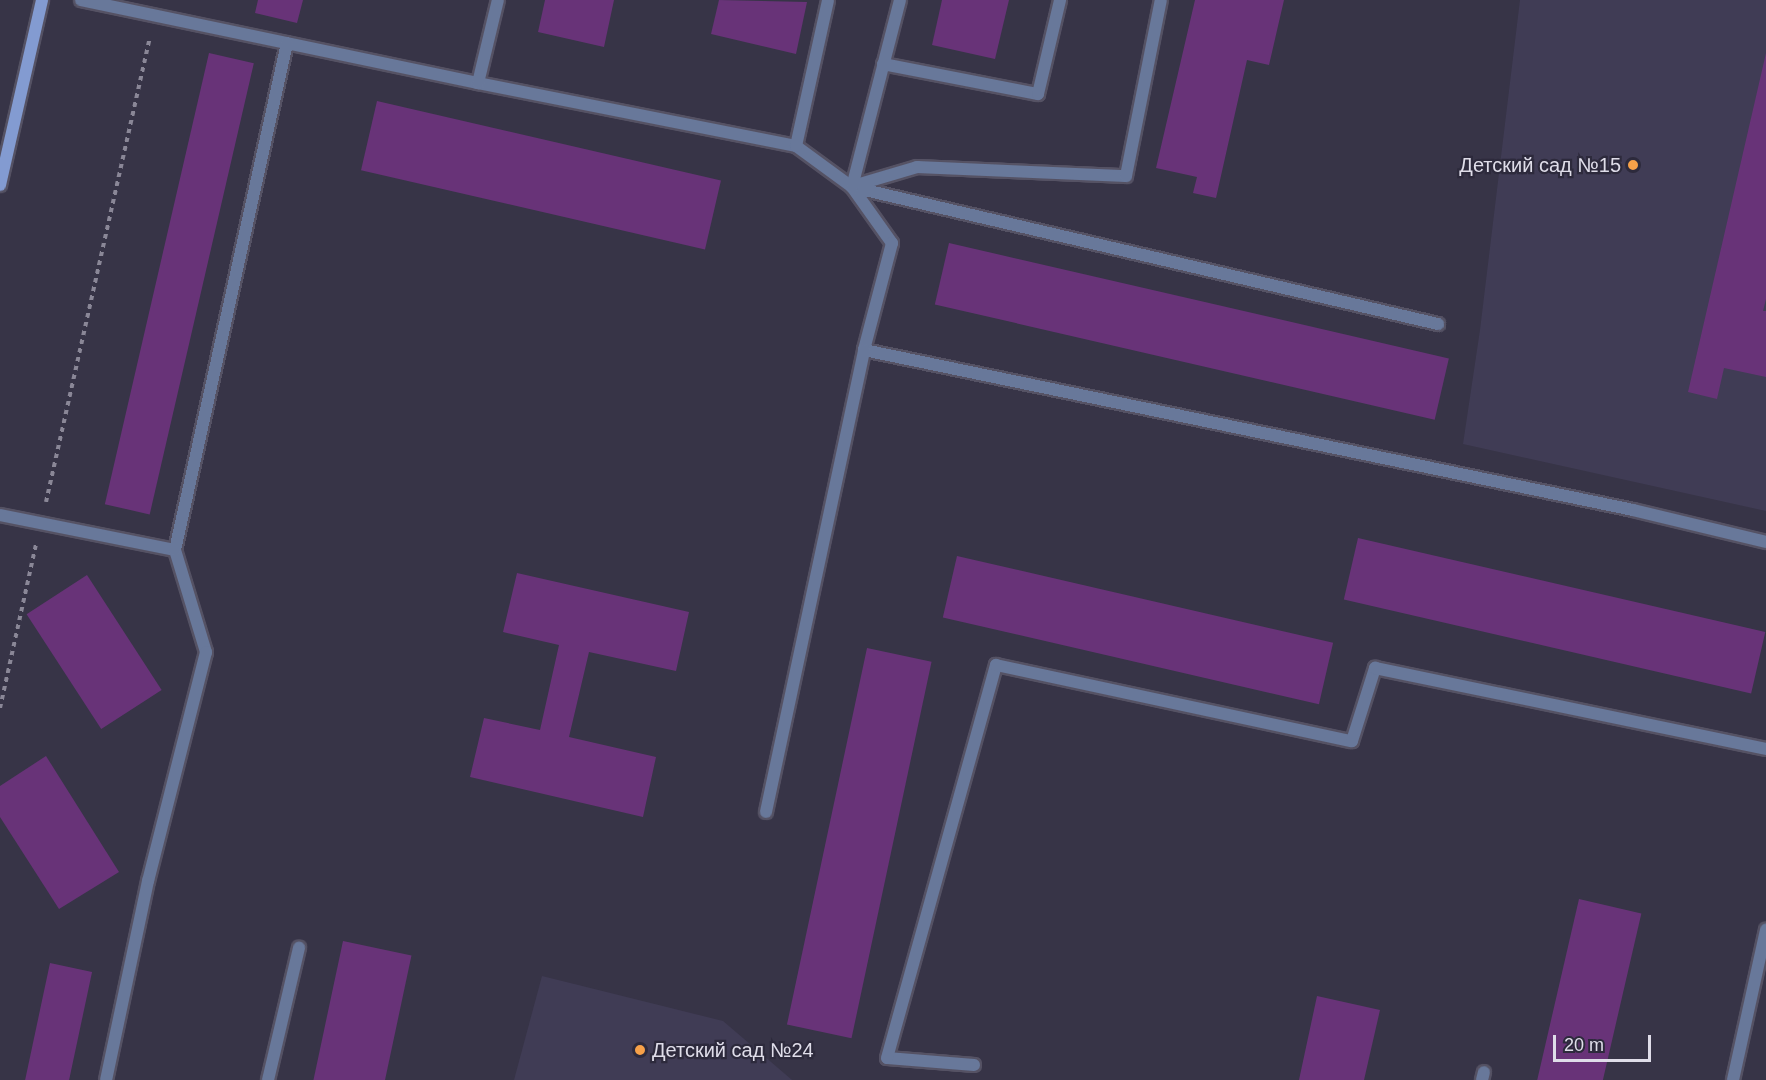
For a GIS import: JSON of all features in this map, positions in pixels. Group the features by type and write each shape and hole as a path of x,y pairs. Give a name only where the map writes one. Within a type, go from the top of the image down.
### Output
{"main road":[{"path":"0,185 42,0"}],"lane":[{"path":"81,0 478,83 796,146 852,187 892,243 864,350 766,812"},
{"path":"478,83 498,0"},
{"path":"796,146 828,0"},
{"path":"852,187 900,0"},
{"path":"883,63 1038,94 1060,0"},
{"path":"852,187 917,167 1126,176 1161,0"},
{"path":"106,1080 148,881 206,652 175,550 287,43"},
{"path":"852,187 1438,324"},
{"path":"864,350 1633,510 1766,542"},
{"path":"0,515 175,550"},
{"path":"974,1065 887,1058 996,665 1352,741 1375,668 1766,750"},
{"path":"1733,1080 1766,930"},
{"path":"268,1080 299,948"}],"path":[{"path":"0,708 155,15"}],"shaded area":[{"name":"Детский сад №15","path":"1520,0 1766,0 1766,511 1463,444 1480,330"},
{"name":"Детский сад №24","path":"542,976 723,1021 792,1080 514,1080"}],"building":[{"path":"258,0 303,0 297,23 255,13"},
{"path":"545,0 614,0 604,47 538,32"},
{"path":"719,0 807,2 796,54 711,34"},
{"path":"942,0 1009,0 995,59 932,45"},
{"path":"1195,0 1284,0 1269,65 1247,60 1216,198 1193,193 1197,177 1156,168"},
{"path":"209,53 254,63 150,514 105,504"},
{"path":"1766,53 1766,299 1763,311 1766,311 1766,377 1724,368 1717,399 1688,392"},
{"path":"377,101 721,180 705,250 361,170"},
{"path":"949,243 1449,358 1435,420 935,304"},
{"path":"1358,538 1765,632 1751,693 1344,599"},
{"path":"957,556 1333,643 1319,704 943,617"},
{"path":"517,573 689,612 676,671 589,652 569,737 656,757 643,817 470,777 484,718 540,730 559,645 503,632"},
{"path":"87,575 162,690 101,729 27,614"},
{"path":"867,648 932,662 852,1038 787,1025"},
{"path":"46,756 119,872 59,909 0,817 0,786"},
{"path":"1579,899 1641,913 1603,1080 1537,1080"},
{"path":"343,941 411,956 385,1080 313,1080"},
{"path":"50,963 92,972 69,1080 25,1080"},
{"path":"1317,996 1380,1010 1364,1080 1299,1080"}],"place":[{"name":"Детский сад №15","path":"1633,165"},
{"name":"Детский сад №24","path":"640,1050"}]}
